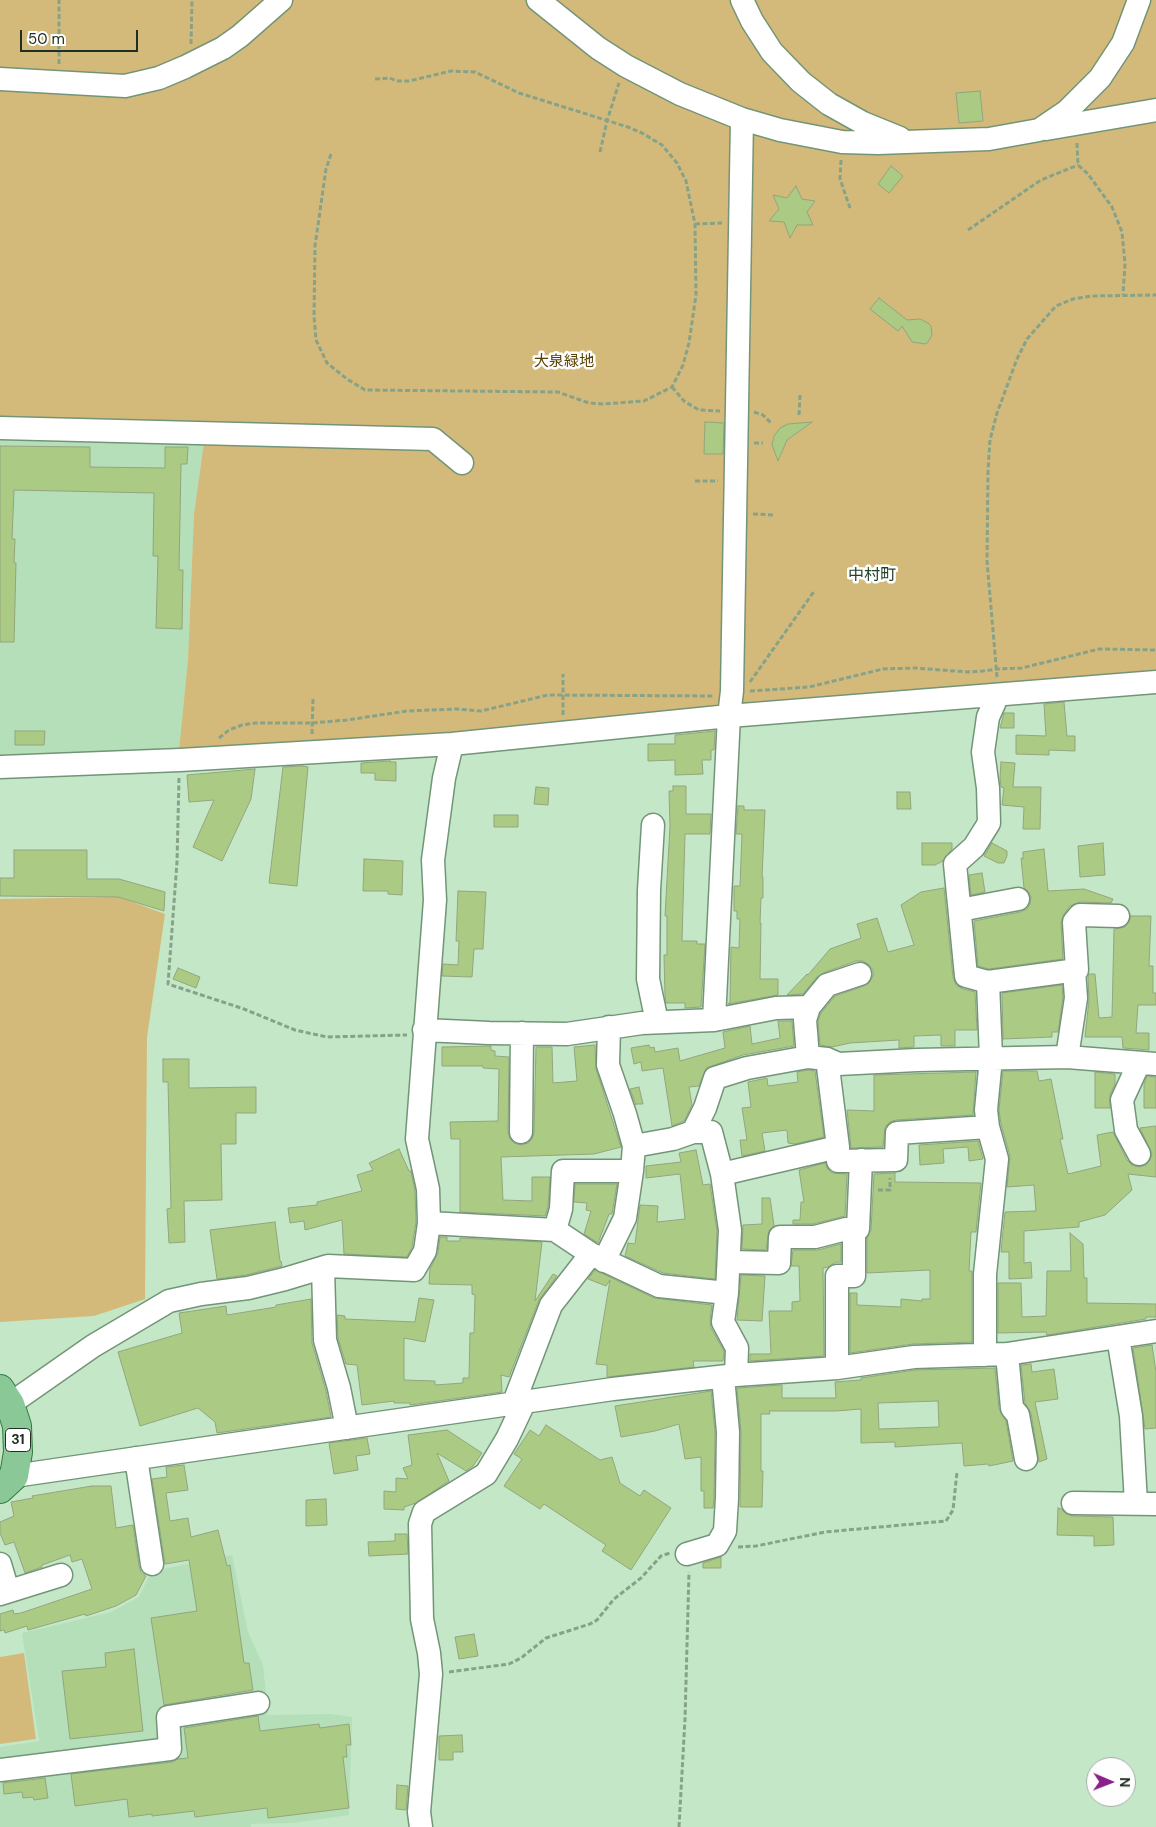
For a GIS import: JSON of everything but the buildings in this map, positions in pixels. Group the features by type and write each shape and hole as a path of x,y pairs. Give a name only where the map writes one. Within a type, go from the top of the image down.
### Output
{"main road":[{"name":"31","path":"5,1396 17,1426 18,1444 18,1452 7,1482"}],"street":[{"path":"0,79 125,86 159,78 191,65 223,48 240,36 281,0"},
{"path":"538,0 598,48 626,66 680,94 742,119 816,138 842,142 988,140 1156,110"},
{"path":"742,0 752,21 772,52 786,69 801,82 829,104 862,123 913,142"},
{"path":"1039,130 1067,111 1100,78 1123,42 1139,0"},
{"path":"714,1020 730,706 742,119"},
{"path":"0,428 433,438 462,463"},
{"path":"0,767 188,760 452,744 564,733 730,706 998,695 1156,682"},
{"path":"998,695 988,717 983,752 988,788 989,823 974,847 955,864 966,976 988,982 1077,970 1074,922 1080,915 1118,916"},
{"path":"5,1396 169,1301 201,1294 248,1288 328,1266 414,1270 425,1251 429,1223 428,1189 417,1139 435,900 433,860 444,778 452,744"},
{"path":"656,831 649,890 653,923 648,980 657,1022"},
{"path":"960,910 1018,899"},
{"path":"1067,1057 1076,998 1074,970"},
{"path":"838,1154 818,1058 805,1020 810,1007 827,985 860,974"},
{"path":"988,982 991,1058 986,1110 988,1127 997,1159 986,1274 996,1354 1012,1408 1018,1415 1026,1459"},
{"path":"424,1033 567,1034 657,1022 714,1020 776,1008 810,1007"},
{"path":"421,1827 419,1812 431,1674 429,1652 422,1619 420,1524 424,1512 486,1474 507,1439 551,1305 598,1258 625,1218 634,1146 626,1114 608,1065 609,1027"},
{"path":"521,1132 522,1033"},
{"path":"693,1132 705,1108 715,1078 747,1068 818,1058 838,1064 917,1060 1067,1057 1148,1064"},
{"path":"1139,1154 1126,1130 1122,1100 1148,1064"},
{"path":"722,1174 838,1154 861,1160 896,1160 897,1133 988,1127"},
{"path":"634,1146 673,1139 693,1132 711,1132 722,1174 730,1230 727,1293 723,1322 737,1348 729,1376 725,1531 717,1545 688,1554"},
{"path":"729,1262 779,1263 780,1237 815,1237 846,1229 858,1229 861,1160"},
{"path":"555,1230 561,1208 563,1171 632,1171"},
{"path":"429,1223 555,1230 598,1258 659,1286 727,1293"},
{"path":"837,1368 837,1276 854,1276 854,1230"},
{"path":"323,1268 325,1340 339,1388 347,1428"},
{"path":"7,1482 136,1458 613,1389 729,1376 837,1368 914,1357 996,1354 1156,1332"},
{"path":"1073,1503 1146,1503 1118,1337"},
{"path":"136,1458 152,1564"},
{"path":"0,1564 4,1592 61,1575"},
{"path":"0,1770 170,1749 168,1717 258,1703"}],"path":[{"path":"59,82 60,0"},
{"path":"191,65 192,0"},
{"path":"600,152 606,121 626,66"},
{"path":"331,154 326,169 315,246 314,316 316,340 328,363 347,379 365,390 558,392 589,403 603,404 644,400 672,387 683,365 687,350 696,295 695,224 686,181 676,163 662,145 642,133 518,93 475,72 451,70 409,81 396,81 390,78 375,79"},
{"path":"1076,124 1078,165 1088,174 1112,207 1122,232 1125,264 1123,295"},
{"path":"841,156 840,179 850,208"},
{"path":"968,230 1041,180 1078,165"},
{"path":"695,224 740,221"},
{"path":"998,695 988,561 988,471 990,440 996,413 1017,359 1027,339 1056,306 1073,299 1156,294"},
{"path":"799,415 800,395"},
{"path":"815,590 744,692 809,687 883,669 915,668 968,672 1022,668 1099,649 1156,650"},
{"path":"563,674 564,733"},
{"path":"424,1033 328,1037 295,1030 244,1009 168,984 176,862 188,760 230,730 242,725 255,723 312,723 407,711 481,710 535,697 562,694 730,706"},
{"path":"312,752 313,698"},
{"path":"860,1189 890,1190 890,1175 896,1175"},
{"path":"717,1545 732,1547 756,1546 825,1532 946,1521 953,1510 957,1472"},
{"path":"431,1674 509,1664 522,1658 546,1638 597,1620 614,1599 641,1578 660,1556 671,1553 688,1554 690,1560 685,1719 679,1827"}],"shaded area":[{"path":"0,436 204,442 194,514 188,659 179,750 0,755"},
{"path":"232,1555 248,1632 263,1665 268,1715 330,1714 352,1717 349,1815 293,1823 251,1824 251,1827 0,1827 0,1747 39,1741 22,1633 111,1612 139,1597 149,1576 158,1570"}],"green space":[{"name":"大泉緑地","path":"0,0 1156,0 1156,670 310,748 179,750 188,659 194,514 204,442 0,433"},
{"path":"119,897 165,914 147,1037 145,1299 94,1316 0,1322 0,899"},
{"path":"24,1653 36,1739 0,1744 0,1657"}],"district":[{"name":"中村町","path":"872,576"}]}
